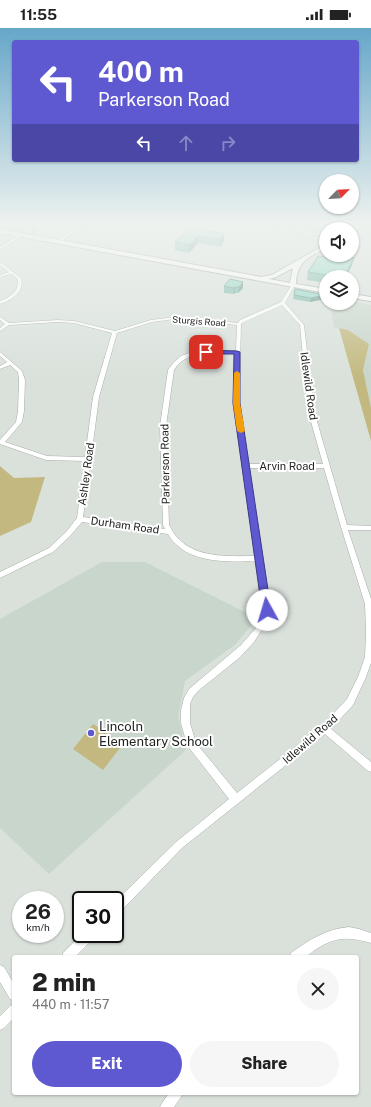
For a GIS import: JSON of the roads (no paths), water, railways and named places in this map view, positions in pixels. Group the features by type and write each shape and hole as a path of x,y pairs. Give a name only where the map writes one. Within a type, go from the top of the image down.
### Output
{"main road":[{"path":"237,275 319,290"},
{"path":"251,278 275,275"},
{"path":"292,275 293,285"},
{"path":"359,297 371,299"}],"street":[{"path":"0,303 8,299 20,289 20,279 16,275"},
{"path":"283,303 293,285"},
{"name":"Sturgis Road","path":"8,324 58,321 74,322 115,332 151,322 175,318 239,324 242,321 283,303"},
{"name":"Idlewild Road","path":"124,900 179,845 325,729 350,702 362,677 369,657 370,604 344,527 311,411 302,325 283,303"},
{"path":"0,318 8,324 0,330"},
{"path":"236,800 193,746 189,737 185,711 189,697 196,688 245,648 265,618 266,602 247,466 236,403 239,324"},
{"name":"Ashley Road","path":"0,576 50,550 68,534 80,519 89,460 96,397 115,332"},
{"name":"Parkerson Road","path":"169,532 166,525 163,426 171,370 180,359 196,353 237,352"},
{"path":"0,353 20,372 21,376 21,411 19,422 1,442 46,458 89,460"},
{"path":"0,368 10,363"},
{"name":"Arvin Road","path":"247,466 327,466"},
{"name":"Durham Road","path":"80,519 169,532"},
{"path":"344,527 371,528"},
{"path":"169,532 189,550 207,557 224,559 260,558"},
{"path":"325,729 371,768"},
{"path":"298,955 318,940 342,932 371,938"},
{"path":"69,955 81,943"},
{"path":"0,971 12,992"},
{"path":"0,1024 12,1012"},
{"path":"166,1107 175,1095"}],"place":[{"name":"Lincoln Elementary School","path":"91,733"}]}
